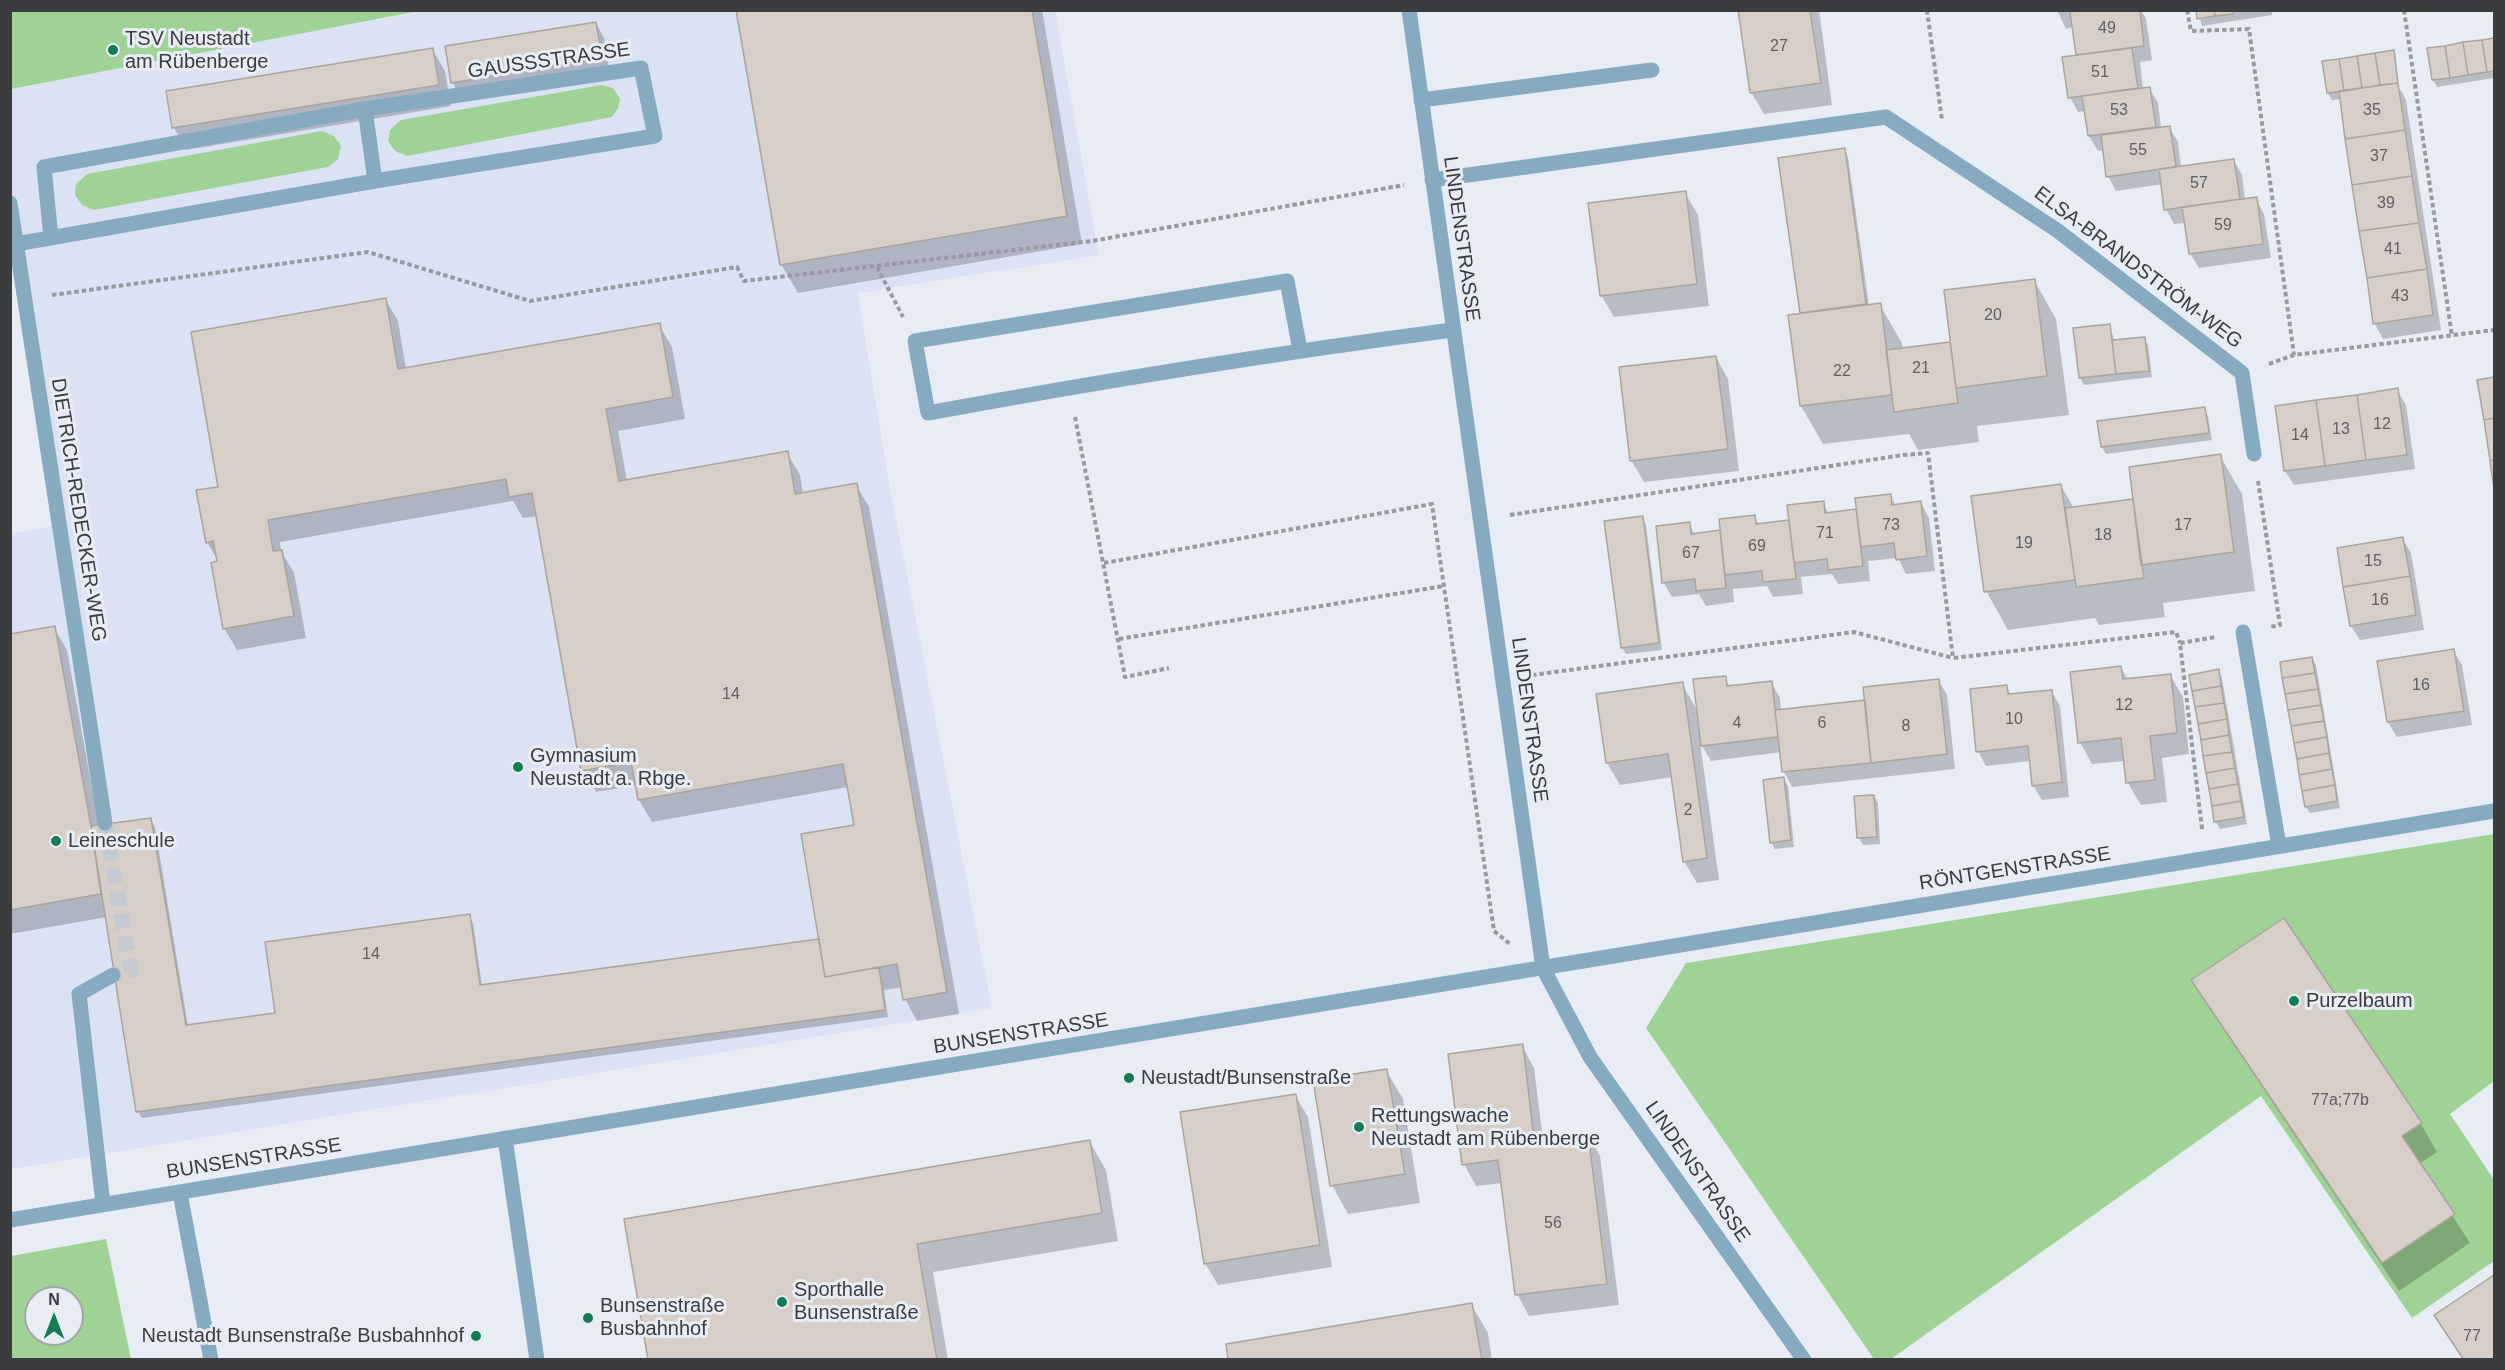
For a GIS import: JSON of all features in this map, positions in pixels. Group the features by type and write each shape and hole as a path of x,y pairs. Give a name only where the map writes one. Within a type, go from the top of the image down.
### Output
{"street":[{"name":"LINDENSTRASSE","path":"1409,10 1543,968 1590,1057 1804,1359"},
{"name":"GAUSSSTRASSE","path":"14,244 51,238 375,181 655,136 641,68 365,109 44,166 51,238"},
{"path":"1421,100 1652,70"},
{"path":"365,109 375,181"},
{"name":"ELSA-BRANDSTRÖM-WEG","path":"1432,180 1886,117 2058,231 2242,373"},
{"name":"DIETRICH-REDECKER-WEG","path":"10,203 14,244 105,823"},
{"path":"1300,350 1287,280 915,341 928,413 1069,387 1300,350 1452,330"},
{"path":"2242,373 2254,454"},
{"path":"2243,632 2279,846"},
{"name":"RÖNTGENSTRASSE","path":"1543,968 2494,811"},
{"name":"BUNSENSTRASSE","path":"10,1220 1543,968"},
{"path":"104,1204 79,994 113,975"},
{"path":"505,1138 537,1359"},
{"path":"180,1193 211,1359"}],"path":[{"path":"1927,10 1947,157"},
{"path":"2187,10 2191,31 2249,29 2294,355"},
{"path":"2404,10 2452,336"},
{"path":"24,299 368,252 530,301 736,267 744,281 1092,241 1432,180"},
{"path":"877,267 915,341"},
{"name":"ELSA-BRANDSTRÖM-WEG","path":"2242,373 2294,355 2494,330"},
{"path":"1069,387 1125,677 1169,668"},
{"path":"1479,520 1903,455 1929,453 1953,658"},
{"path":"1104,563 1432,504 1494,931 1543,968"},
{"path":"1119,639 1444,586"},
{"path":"1501,679 1854,632 1953,658 2176,632 2180,643"}],"shaded area":[{"name":"Gymnasium Neustadt a. Rbge.","path":"419,11 1055,11 1099,255 858,293 888,478 992,1008 11,1169 11,534 52,526 21,327 11,186 11,89"}],"green space":[{"name":"TSV Neustadt am Rübenberge","path":"11,10 419,10 419,11 11,89"},
{"path":"602,85 613,88 620,98 618,108 612,117 407,156 395,151 388,141 390,130 401,120"},
{"path":"322,131 334,136 341,146 338,159 328,167 94,210 82,205 75,195 76,184 87,174"},
{"path":"2494,834 2494,1081 2450,1114 2494,1180 2494,1261 2412,1318 2261,1096 1891,1359 1874,1359 1646,1028 1686,963"},
{"path":"106,1239 131,1359 11,1359 11,1256"}],"building":[{"path":"736,10 1032,10 1067,216 780,265"},
{"path":"1738,10 1810,10 1821,83 1750,93"},
{"path":"2140,10 2144,46 2076,55 2070,12"},
{"path":"2196,10 2214,10 2215,16 2197,19"},
{"path":"2214,10 2233,10 2233,14 2215,16"},
{"path":"596,22 602,58 451,83 445,46"},
{"path":"2494,38 2494,71 2487,72 2482,40"},
{"path":"2482,40 2487,72 2468,75 2463,42"},
{"path":"2463,42 2468,75 2450,78 2445,46"},
{"path":"2445,46 2450,78 2432,80 2427,48"},
{"path":"433,48 439,85 172,128 166,91"},
{"path":"2132,48 2138,88 2068,98 2062,57"},
{"path":"2394,50 2398,83 2380,85 2375,53"},
{"path":"2375,53 2380,85 2362,88 2357,56"},
{"path":"2357,56 2362,88 2344,91 2339,59"},
{"path":"2339,59 2344,91 2327,93 2322,61"},
{"path":"2398,83 2405,130 2345,139 2339,91"},
{"path":"2150,87 2156,127 2088,136 2082,96"},
{"path":"2170,126 2176,167 2106,177 2101,135"},
{"path":"2405,130 2412,176 2352,185 2345,139"},
{"path":"1845,148 1866,304 1800,313 1778,158"},
{"path":"2234,159 2240,199 2164,210 2159,169"},
{"path":"2412,176 2419,223 2359,231 2352,185"},
{"path":"1686,191 1697,284 1600,296 1588,203"},
{"path":"2257,197 2263,244 2189,254 2182,207"},
{"path":"2419,223 2427,269 2367,278 2359,231"},
{"path":"2427,269 2433,315 2373,324 2367,278"},
{"path":"2035,279 2047,376 1956,388 1944,290"},
{"path":"386,298 398,369 660,323 673,397 606,409 619,481 788,451 795,494 857,483 947,992 903,1000 897,964 825,977 801,834 854,825 843,764 638,800 631,762 581,771 532,493 509,497 506,479 268,520 273,551 282,550 294,616 223,629 211,563 217,561 213,541 206,543 196,490 218,487 191,332"},
{"path":"1881,303 1892,395 1800,406 1788,315"},
{"path":"2110,324 2116,374 2079,378 2073,328"},
{"path":"2145,337 2149,371 2116,374 2112,340"},
{"path":"1950,342 1958,403 1894,412 1886,350"},
{"path":"1716,356 1728,449 1630,461 1619,367"},
{"path":"2494,377 2494,418 2484,420 2477,380"},
{"path":"2398,388 2407,455 2366,460 2357,395"},
{"path":"2357,395 2366,460 2325,466 2316,400"},
{"path":"2316,400 2325,466 2284,471 2275,406"},
{"path":"2205,407 2209,433 2101,447 2097,421"},
{"path":"2494,418 2494,460 2490,461 2484,420"},
{"path":"2221,454 2234,552 2141,565 2129,467"},
{"path":"2494,460 2494,489 2490,461"},
{"path":"2061,484 2075,580 1984,592 1971,496"},
{"path":"1891,494 1892,505 1921,501 1927,556 1896,560 1894,543 1861,547 1855,498"},
{"path":"2133,499 2144,578 2076,587 2065,508"},
{"path":"1824,501 1825,513 1856,509 1863,566 1828,570 1827,559 1794,563 1787,505"},
{"path":"1755,515 1756,524 1789,520 1796,579 1763,582 1762,571 1725,575 1719,519"},
{"path":"1643,516 1659,643 1621,648 1604,521"},
{"path":"1690,522 1691,534 1720,530 1726,588 1696,591 1695,579 1662,583 1656,526"},
{"path":"2403,537 2410,576 2343,587 2337,548"},
{"path":"2410,576 2416,615 2350,626 2343,587"},
{"path":"55,626 101,894 10,910 10,634"},
{"path":"2454,649 2464,711 2387,722 2377,661"},
{"path":"2312,657 2315,673 2282,678 2280,662"},
{"path":"2121,666 2123,679 2171,674 2177,733 2150,736 2155,780 2126,783 2121,738 2078,743 2070,672"},
{"path":"2219,669 2221,686 2192,691 2189,675"},
{"path":"2315,673 2318,689 2285,694 2282,678"},
{"path":"1726,676 1727,686 1772,681 1778,737 1701,746 1693,679"},
{"path":"1939,679 1947,754 1871,763 1863,687"},
{"path":"1683,682 1707,858 1683,862 1668,754 1606,763 1596,694"},
{"path":"2007,685 2008,694 2052,690 2062,782 2032,786 2028,746 1976,752 1970,689"},
{"path":"2221,686 2224,703 2195,707 2192,691"},
{"path":"2318,689 2321,705 2288,710 2285,694"},
{"path":"1865,700 1871,763 1782,772 1775,710"},
{"path":"2224,703 2227,719 2198,724 2195,707"},
{"path":"2321,705 2324,721 2291,726 2288,710"},
{"path":"2227,719 2229,735 2201,740 2198,724"},
{"path":"2324,721 2327,737 2294,743 2291,726"},
{"path":"2229,735 2232,752 2203,756 2201,740"},
{"path":"2327,737 2329,753 2297,759 2294,743"},
{"path":"2232,752 2235,768 2206,773 2203,756"},
{"path":"2329,753 2332,769 2299,775 2297,759"},
{"path":"2235,768 2238,784 2209,789 2206,773"},
{"path":"2332,769 2335,785 2302,791 2299,775"},
{"path":"1784,777 1791,840 1770,843 1763,780"},
{"path":"2238,784 2241,801 2212,806 2209,789"},
{"path":"2335,785 2337,801 2305,807 2302,791"},
{"path":"1874,795 1877,837 1857,838 1854,796"},
{"path":"2241,801 2244,817 2214,822 2212,806"},
{"path":"151,818 186,1025 275,1013 265,942 470,914 480,985 819,939 825,977 879,967 885,1010 136,1112 91,826"},
{"path":"2284,918 2422,1123 2402,1136 2455,1214 2382,1263 2191,980"},
{"path":"1523,1044 1534,1139 1588,1133 1607,1284 1515,1295 1498,1160 1462,1165 1448,1054"},
{"name":"Rettungswache Neustadt am Rübenberge","path":"1387,1069 1405,1174 1330,1186 1313,1080"},
{"path":"1296,1094 1320,1245 1204,1264 1180,1112"},
{"name":"Sporthalle Bunsenstraße","path":"1090,1140 1102,1213 917,1244 937,1360 648,1360 624,1219"},
{"path":"2494,1275 2494,1360 2464,1360 2434,1315"},
{"path":"1472,1303 1482,1360 1228,1360 1226,1344"}],"tunnel":[{"path":"105,823 131,971 113,975"}],"place":[{"name":"TSV Neustadt am Rübenberge","path":"113,50"},
{"name":"Gymnasium Neustadt a. Rbge.","path":"518,767"},
{"name":"Leineschule","path":"56,841"},
{"name":"Purzelbaum","path":"2294,1001"},
{"name":"Neustadt/Bunsenstraße","path":"1129,1078"},
{"name":"Rettungswache Neustadt am Rübenberge","path":"1359,1127"},
{"name":"Sporthalle Bunsenstraße","path":"782,1302"},
{"name":"Bunsenstraße Busbahnhof","path":"588,1318"},
{"name":"Neustadt Bunsenstraße Busbahnhof","path":"476,1336"}]}
